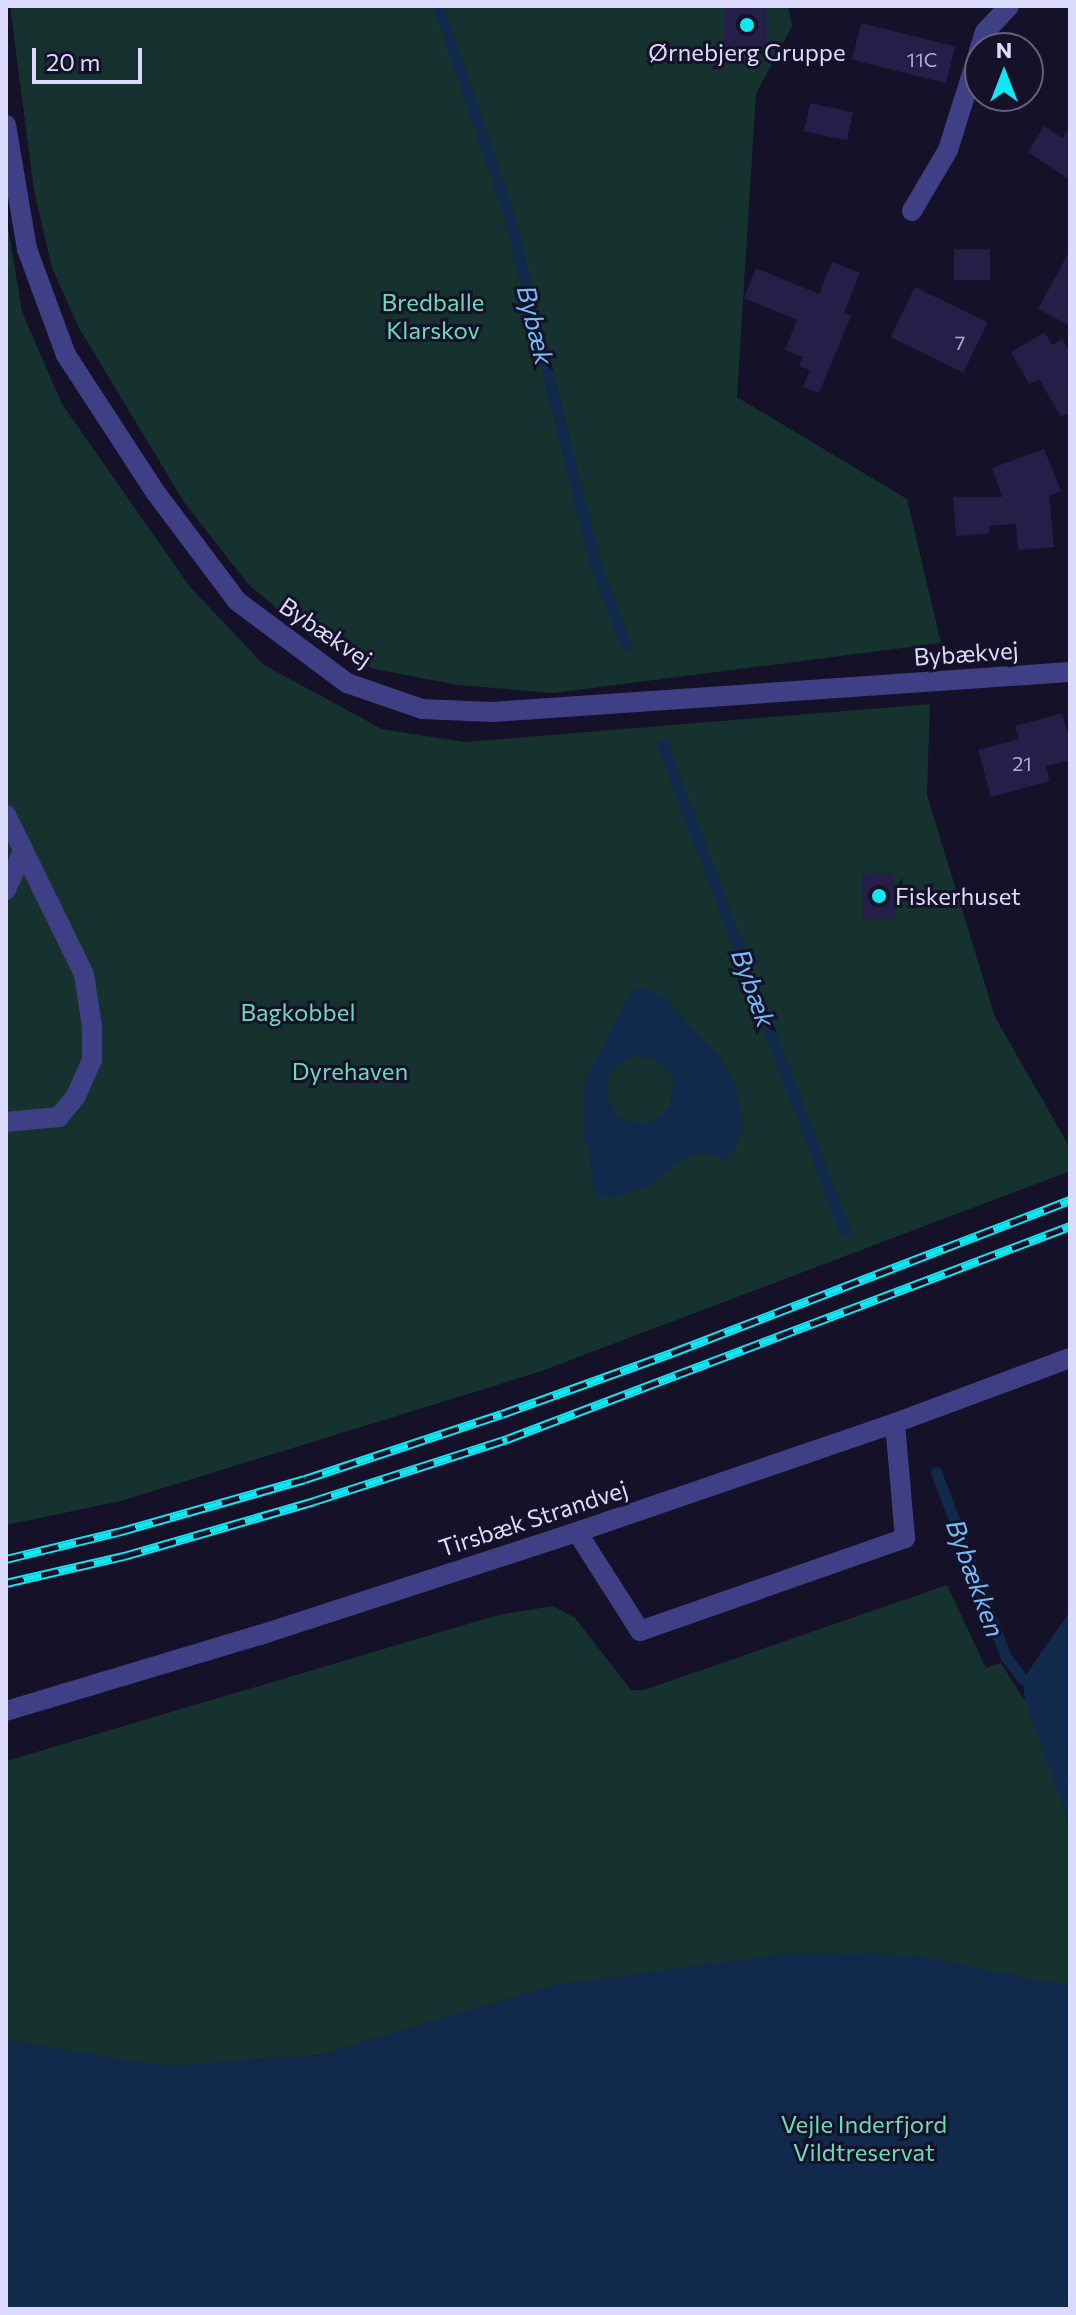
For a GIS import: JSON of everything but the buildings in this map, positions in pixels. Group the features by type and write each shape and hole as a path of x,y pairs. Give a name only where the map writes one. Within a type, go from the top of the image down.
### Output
{"street":[{"path":"985,32 1009,6"},
{"path":"912,211 948,150 964,99"},
{"name":"Bybækvej","path":"6,125 27,249 66,355 156,493 237,601 347,683 422,709 492,712 1070,672"},
{"path":"6,815 84,974 92,1027 92,1060 76,1096 59,1117 6,1122"},
{"path":"6,890 22,853"},
{"name":"Tirsbæk Strandvej","path":"6,1711 260,1635 577,1532 895,1423 1070,1358"},
{"path":"577,1532 640,1631 905,1538 895,1423"}],"green space":[{"name":"Bredballe Klarskov","path":"10,6 788,6 792,26 756,94 737,397 907,499 941,643 554,693 458,685 374,669 312,638 248,584 184,502 79,328 52,268 34,190"},
{"name":"Bagkobbel","path":"6,214 22,312 62,404 190,587 264,665 382,729 464,742 930,704 927,795 995,1017 1070,1148 1070,1171 539,1372 121,1501 6,1525"},
{"path":"947,1585 986,1668 1001,1663 1024,1700 1070,1628 1070,1986 1033,1980 555,1985 320,2055 235,2061 1070,2309 6,2309 6,1761 498,1615 553,1606 575,1618 631,1690 644,1690"}],"water":[{"path":"640,987 663,996 721,1058 736,1087 743,1128 736,1148 726,1160 702,1153 682,1160 649,1186 610,1199 597,1195 593,1188 589,1150 583,1139 583,1083 632,991","holes":["633,1056 655,1059 671,1075 674,1085 669,1107 652,1122 641,1124 620,1117 607,1099 608,1077 614,1067"]},
{"path":"1070,1611 1070,1825 1025,1701 1023,1679"},
{"name":"Vejle Inderfjord Vildtreservat","path":"791,1953 911,1955 1070,1986 1070,2309 6,2309 6,2040 166,2066 320,2055 555,1985"}],"waterway":[{"name":"Bybæk","path":"438,6 509,215 593,558 626,646"},
{"name":"Bybæk","path":"662,744 845,1232"},
{"name":"Bybækken","path":"936,1472 1006,1657 1023,1679"}],"railway":[{"path":"6,1559 118,1532 305,1479 502,1414 674,1352 1070,1200"},
{"path":"6,1583 124,1556 314,1501 507,1439 1070,1226"}],"place":[{"name":"Ørnebjerg Gruppe","path":"747,25"},
{"name":"Fiskerhuset","path":"879,896"}],"park label":[{"name":"Dyrehaven","path":"350,1071"}]}
